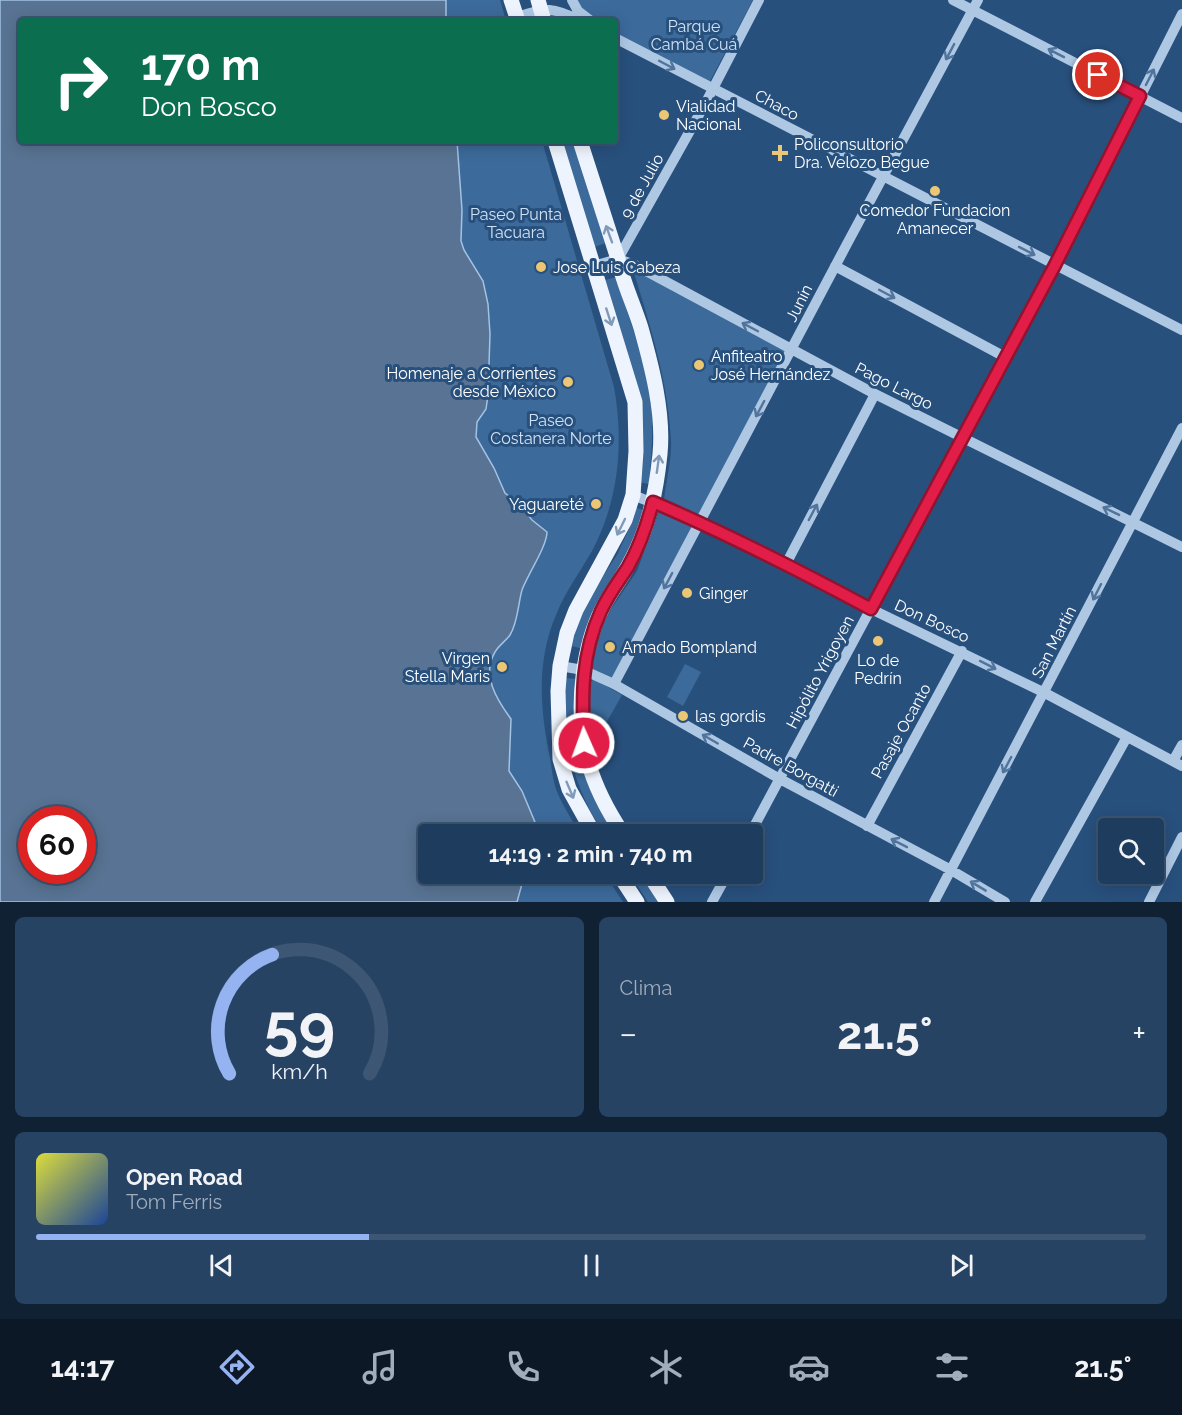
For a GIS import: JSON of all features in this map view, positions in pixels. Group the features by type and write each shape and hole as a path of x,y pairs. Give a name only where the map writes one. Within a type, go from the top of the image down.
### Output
{"main road":[{"path":"511,0 517,18"},
{"path":"556,144 635,402 636,451 633,495 624,519 576,610 567,633 560,666 558,691 560,759 569,789 588,824"},
{"path":"581,144 618,259 622,279 641,327 657,399 660,451 653,502 647,526 640,543 601,610 584,670 582,699 584,743 597,786 616,824"},
{"path":"625,884 637,902"},
{"path":"655,884 667,902"}],"street":[{"path":"572,0 578,12 587,18"},
{"name":"9 de Julio","path":"618,259 759,0"},
{"path":"953,0 975,5 1182,118"},
{"name":"Junín","path":"614,684 975,5"},
{"path":"520,18 541,10 556,11 574,18"},
{"name":"Hipólito Yrigoyen","path":"755,824 1055,265 1182,14"},
{"name":"Chaco","path":"618,40 1182,330"},
{"path":"593,266 618,259"},
{"name":"Pago Largo","path":"618,259 635,265 875,394 1182,547"},
{"path":"835,266 1005,357"},
{"path":"786,564 875,394"},
{"name":"San Martín","path":"934,902 1182,428"},
{"name":"Don Bosco","path":"633,495 700,522 786,564 871,609 1045,693 1178,764"},
{"name":"Pasaje Ocanto","path":"867,826 962,651"},
{"name":"Padre Borgatti","path":"560,666 584,670 614,684 780,779 951,870 1005,902"},
{"path":"1035,902 1126,736"},
{"path":"1178,764 1182,745"},
{"path":"1149,902 1182,837"},
{"path":"712,902 722,884"}],"green space":[{"path":"446,0 500,0 505,18 446,18"},
{"name":"Parque Cambá Cuá","path":"575,0 753,0 709,83 618,35 618,18 594,18"},
{"name":"Paseo Costanera Norte","path":"457,144 543,144 614,387 619,429 617,471 608,512 592,551 556,615 545,650 542,686 544,722 556,790 574,824 536,824 522,791 509,771 511,719 496,696 490,678 491,661 513,630 522,591 544,545 547,532 505,493 476,437 477,422 486,409 488,376 476,270 461,241 462,210"},
{"path":"564,144 576,144 606,243 594,247"},
{"name":"Anfiteatro José Hernández","path":"638,270 787,350 700,517 664,500 671,455 669,418 658,355 634,273"},
{"name":"Paseo Costanera Norte","path":"616,277 638,345 650,397 652,432 649,484 638,482 641,446 605,280"},
{"path":"632,506 643,510 640,529 583,649 572,646 577,624 597,585 617,555 629,529"},
{"path":"659,511 694,527 612,680 587,668 593,646 611,609 637,571"},
{"path":"685,664 701,672 683,706 667,697"},
{"path":"565,678 578,679 577,719 614,824 598,824 583,796 567,740"},
{"path":"594,679 622,695 592,748 588,696 589,683"},
{"path":"522,884 611,884 623,902 517,902"},
{"path":"636,884 650,884 661,902 648,902"}],"shaded area":[{"path":"0,0 446,0 446,18 18,18 18,144 457,144 462,210 461,241 483,281 488,304 490,334 488,395 486,409 477,422 476,437 505,493 547,532 544,545 522,590 513,630 495,652 490,670 492,687 511,719 509,771 522,791 536,824 418,824 418,884 522,884 517,902 0,902"}],"place":[{"name":"Vialidad Nacional","path":"664,115"},
{"name":"Policonsultorio Dra. Velozo Begue","path":"780,153"},
{"name":"Comedor Fundacion Amanecer","path":"935,191"},
{"name":"Jose Luis Cabeza","path":"541,267"},
{"name":"Anfiteatro José Hernández","path":"699,365"},
{"name":"Homenaje a Corrientes desde México","path":"568,382"},
{"name":"Yaguareté","path":"596,504"},
{"name":"Ginger","path":"687,593"},
{"name":"Lo de Pedrín","path":"878,641"},
{"name":"Amado Bompland","path":"610,647"},
{"name":"Virgen Stella Maris","path":"502,667"},
{"name":"las gordis","path":"683,716"}],"route":[{"path":"584,743 582,699 584,670 591,639 601,610 640,543 653,502 786,564 871,609 1055,265 1140,96 1098,75"}],"park label":[{"name":"Paseo Punta Tacuara","path":"516,223"}]}
